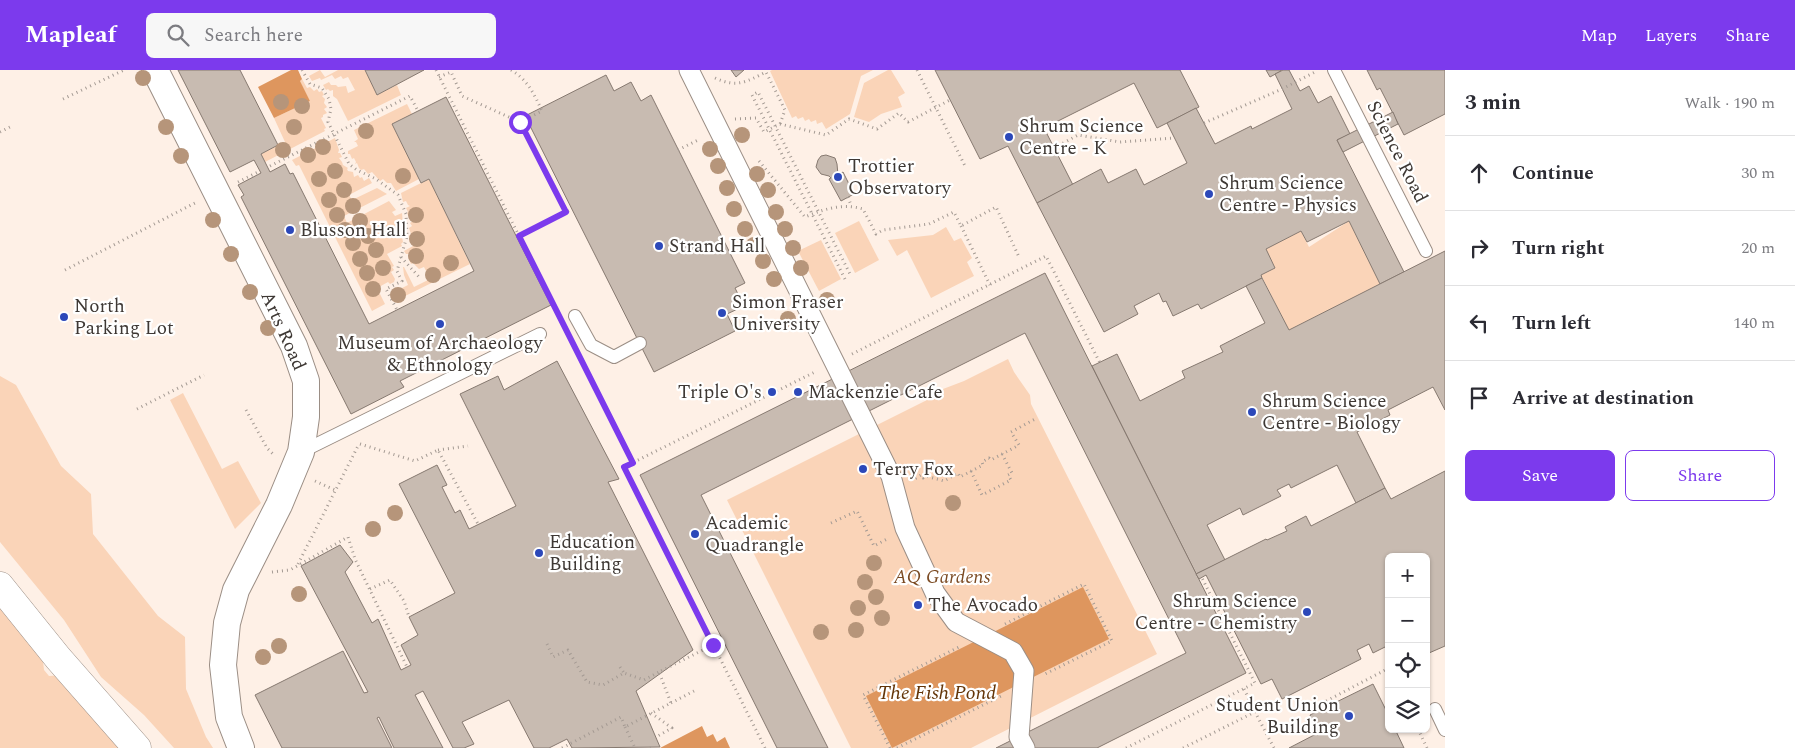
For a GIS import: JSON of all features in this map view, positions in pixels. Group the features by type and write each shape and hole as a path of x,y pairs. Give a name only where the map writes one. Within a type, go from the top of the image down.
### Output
{"street":[{"name":"Arts Road","path":"155,70 294,346 306,382 306,417 289,455 279,505 236,590 227,623 223,665 229,717 241,748"},
{"path":"689,70 891,476 908,534 935,593 956,622 1013,652 1024,670 1019,737 1025,748"},
{"path":"0,586 58,658 137,748"}],"lane":[{"name":"Science Road","path":"1334,70 1426,251"},
{"path":"575,316 591,345 614,357 640,343"},
{"path":"289,455 540,334"},
{"path":"1435,710 1445,730"}],"path":[{"path":"64,99 124,70"},
{"path":"302,70 310,84 322,88 329,99 328,122 349,164 376,179 398,196 406,214 407,236 397,271 402,281 386,289 397,310"},
{"path":"436,70 633,463"},
{"path":"512,70 530,86 542,111 520,122"},
{"path":"917,70 965,166"},
{"path":"1204,123 1282,89 1318,70"},
{"path":"439,77 451,71 462,96 520,122 566,212"},
{"path":"712,74 715,78 728,84 744,83 766,72 785,110 780,124"},
{"path":"845,279 752,95 758,92 851,276"},
{"path":"270,166 410,96 418,111"},
{"path":"716,124 726,119 756,118 764,132 780,124 826,135 849,119 876,129 899,113 908,122 950,100"},
{"path":"0,132 10,127"},
{"path":"1054,148 1078,135 1120,142 1174,138"},
{"path":"735,162 754,154 805,217 825,208 851,205 863,209 876,234 883,230 929,224 954,212 990,284"},
{"path":"231,186 258,172"},
{"path":"848,197 851,205"},
{"path":"65,270 198,202"},
{"path":"961,226 996,207 1019,257"},
{"path":"519,236 572,209"},
{"path":"765,748 624,467 1046,256 1100,363"},
{"path":"401,257 419,277"},
{"path":"137,409 204,375"},
{"path":"246,410 267,448 289,455"},
{"path":"926,476 944,481 958,473 960,477 984,465 982,462 989,458 991,460 1019,445 1012,432 1037,418"},
{"path":"298,565 360,444"},
{"path":"351,446 360,444 415,461 438,450 468,446"},
{"path":"438,450 478,524"},
{"path":"970,471 982,494 1011,480 1008,475 1012,473 1002,454"},
{"path":"308,478 335,490"},
{"path":"831,523 857,511 874,546 890,538 892,542 908,534"},
{"path":"264,569 272,572 290,570 348,537 355,560 407,667"},
{"path":"1126,748 1255,684 1202,578"},
{"path":"370,589 390,580 404,601 409,618"},
{"path":"547,644 553,657 568,650 587,682 603,685 624,674"},
{"path":"620,667 624,674 644,680 713,645"},
{"path":"1313,708 1385,670"},
{"path":"658,672 671,703"},
{"path":"1244,689 1274,748"},
{"path":"625,727 694,690"},
{"path":"1183,748 1255,712"},
{"path":"651,713 672,728 656,737"},
{"path":"562,748 621,717 635,748"},
{"path":"1420,733 1427,748"}],"green space":[{"path":"320,70 325,77 338,70 365,70 377,95 397,85 401,95 348,121 337,99 333,96 333,90 326,90 323,85 329,82 331,85 338,87 346,86 348,93 355,90 348,77 343,79 341,76 335,79 332,75 321,80 320,78 312,81 309,76"},
{"path":"873,70 861,76 850,114 826,129 822,122 817,124 816,120 811,122 809,119 805,121 803,117 798,119 796,116 792,118 770,71"},
{"path":"891,70 905,93 898,97 902,107 881,114 869,122 854,117 864,83"},
{"path":"302,79 307,88 310,87 314,91 317,89 319,92 322,91 324,95 322,96 327,107 324,109 327,113 321,118 326,128 324,129 325,131 265,162 261,154 285,142 274,118 310,101 299,80"},
{"path":"407,104 412,114 392,124 419,179 396,191 391,183 387,183 383,179 380,181 372,172 368,174 364,169 361,170 357,163 355,164 354,158 352,159 350,154 348,154 348,151 358,146 354,142 358,139 354,130"},
{"path":"335,138 339,150 338,153 342,157 339,158 343,165 348,168 348,171 353,172 354,177 358,175 364,181 369,178 372,183 349,195 352,200 377,188 387,194 344,216 347,223 389,201 396,210 392,212 395,216 402,213 404,236 402,237 402,246 387,254 394,266 392,267 394,270 391,272 395,279 390,284 388,282 379,287 378,290 385,304 372,311 299,165 296,166 292,160"},
{"path":"429,179 470,264 397,300 394,292 408,285 403,267 414,287 430,279 424,267 419,269 413,263 411,264 408,257 410,254 406,254 404,251 413,246 409,236 411,234 409,228 412,226 410,223 413,221 412,218 410,219 406,208 410,206 406,201 403,202 401,193"},
{"path":"859,221 879,260 855,273 835,233"},
{"path":"1349,221 1380,284 1289,330 1261,275 1275,268 1266,249 1301,231 1309,247"},
{"path":"946,227 954,241 961,238 972,258 967,262 974,276 931,298 907,250 897,256 888,240 933,235"},
{"path":"821,240 841,279 819,291 798,251"},
{"name":"AQ Gardens","path":"1008,359 1014,372 1030,395 1031,404 1157,654 971,748 851,748 727,500 937,395 943,389 964,381"},
{"path":"0,376 16,385 61,466 91,494 93,534 158,616 185,637 186,689 206,737 213,748 174,748 144,715 101,677 64,620 0,542"},
{"path":"183,393 222,469 238,461 261,503 235,529 170,400"},
{"path":"0,597 41,643 44,670 49,676 77,674 137,748 0,748"}],"water":[{"path":"291,70 298,70 302,79 300,81 310,101 274,118 258,87"},
{"name":"The Fish Pond","path":"1083,587 1109,639 892,748 866,696"},
{"path":"702,726 707,737 713,734 717,742 725,737 730,748 660,748"}],"building":[{"name":"Blusson Hall","path":"178,70 240,70 278,145 261,154 270,172 285,164 290,174 293,173 369,324 474,271 429,179 421,183 392,124 446,97 551,305 400,381 404,387 351,414 241,197 244,195 238,185 261,173 254,160 230,172"},
{"path":"365,70 424,70 377,95"},
{"path":"731,70 744,70 736,77"},
{"name":"Shrum Science Centre - K","path":"935,70 1180,70 1199,107 1157,128 1134,83 1044,128 1073,185 1037,203 1008,146 980,159"},
{"path":"1266,70 1281,70 1281,71 1270,77"},
{"name":"Shrum Science Centre - Physics","path":"1283,70 1289,70 1300,91 1309,86 1318,103 1331,96 1350,134 1337,140 1404,272 1380,284 1349,221 1307,242 1301,231 1266,249 1275,268 1261,275 1262,278 1201,309 1198,304 1173,316 1166,301 1163,302 1159,293 1134,306 1138,314 1104,332 1037,203 1101,169 1108,183 1136,169 1144,185 1187,163 1167,123 1196,108 1215,144 1251,126 1252,129 1292,109 1275,74"},
{"path":"1367,70 1445,70 1445,114 1404,135 1380,88 1377,90"},
{"name":"Strand Hall","path":"606,75 614,91 631,82 641,101 651,95 745,283 735,288 744,306 727,314 735,331 654,372 525,116"},
{"path":"1393,112 1398,124 1343,152 1337,140"},
{"name":"Trottier Observatory","path":"826,155 835,158 838,175 843,172 854,194 841,201 829,179 831,178 821,174 816,167 821,156"},
{"name":"Shrum Science Centre - Biology","path":"1445,251 1445,410 1433,387 1388,410 1390,415 1357,432 1385,488 1356,503 1337,465 1291,488 1289,484 1277,490 1281,496 1243,515 1240,508 1207,525 1225,560 1196,574 1092,366 1117,354 1140,401 1185,378 1182,371 1223,352 1220,346 1265,323 1246,286 1262,278 1289,330"},
{"name":"Academic Quadrangle","path":"1045,273 1246,673 1097,748 996,748 1186,653 1025,333 701,495 828,748 777,748 640,475"},
{"name":"Education Building","path":"557,361 619,479 608,482 693,650 636,691 660,747 572,748 567,739 549,748 534,748 509,700 462,722 474,744 464,748 453,748 423,691 415,695 443,748 394,748 379,717 377,718 392,748 282,748 255,695 343,651 364,693 368,692 301,566 340,545 353,562 345,572 372,623 378,619 401,670 411,665 401,645 418,635 409,617 455,593 399,484 437,465 447,485 442,487 455,513 460,510 469,529 516,506 460,394 498,376 504,390"},
{"name":"Shrum Science Centre - Chemistry","path":"1445,471 1445,646 1430,653 1430,553 1385,553 1385,647 1373,653 1369,644 1357,650 1361,659 1282,699 1272,679 1261,684 1206,575 1199,579 1196,574 1266,539 1287,531 1285,527 1306,516 1311,526 1385,488 1391,499"},
{"name":"Student Union Building","path":"1373,684 1385,708 1385,733 1397,733 1404,748 1289,748 1318,733 1310,715"}],"place":[{"name":"Shrum Science Centre - K","path":"1009,137"},
{"name":"Trottier Observatory","path":"838,177"},
{"name":"Shrum Science Centre - Physics","path":"1209,194"},
{"name":"Blusson Hall","path":"290,230"},
{"name":"Strand Hall","path":"659,246"},
{"name":"Simon Fraser University","path":"722,313"},
{"name":"North Parking Lot","path":"64,317"},
{"name":"Museum of Archaeology & Ethnology","path":"440,324"},
{"name":"Triple O's","path":"772,392"},
{"name":"Mackenzie Cafe","path":"798,392"},
{"name":"Shrum Science Centre - Biology","path":"1252,412"},
{"name":"Terry Fox","path":"863,469"},
{"name":"Academic Quadrangle","path":"695,534"},
{"name":"Education Building","path":"539,553"},
{"name":"The Avocado","path":"918,605"},
{"name":"Shrum Science Centre - Chemistry","path":"1307,612"},
{"name":"Student Union Building","path":"1349,716"}],"route":[{"path":"520,122 566,212 519,236 633,463 624,467 713,645"}]}
